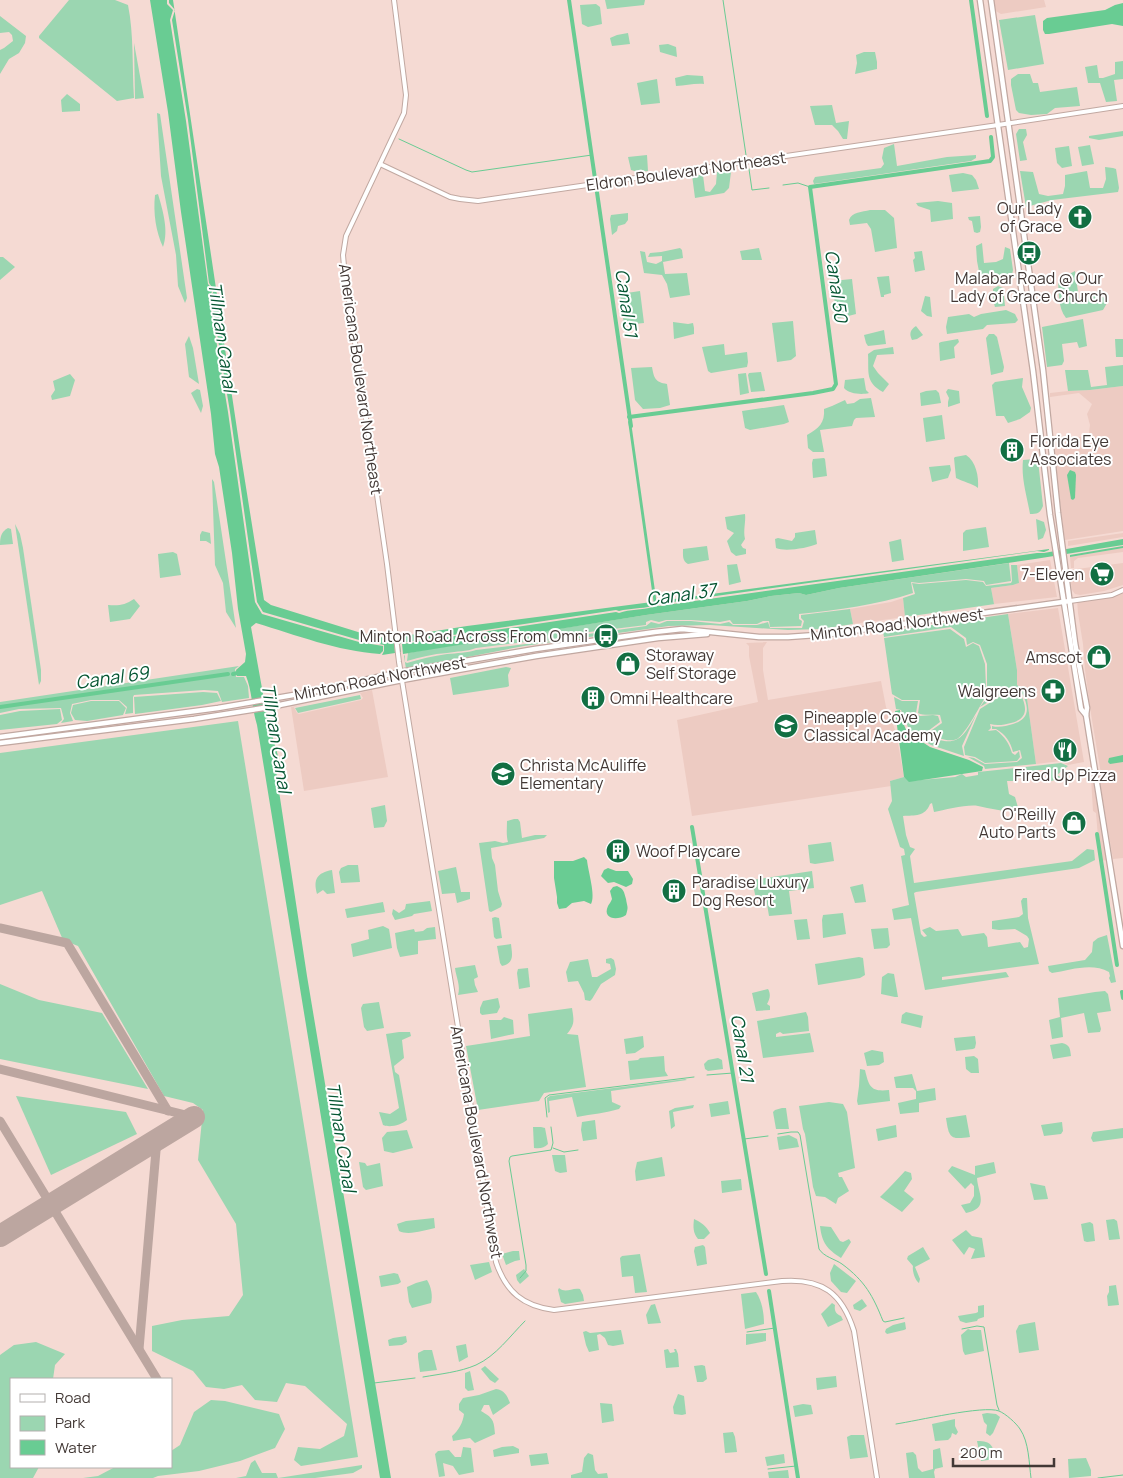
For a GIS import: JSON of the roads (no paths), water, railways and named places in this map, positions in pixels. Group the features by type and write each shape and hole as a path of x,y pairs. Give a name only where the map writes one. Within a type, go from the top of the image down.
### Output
{"main road":[{"path":"980,0 1033,371 1058,567 1081,708 1086,715"},
{"path":"991,0 1043,370 1075,642 1087,708 1086,715 1123,946"},
{"name":"Minton Road Northwest","path":"0,737 182,714 311,692 400,672 535,649 655,632 682,629 759,637 830,634 1070,601"},
{"name":"Minton Road Northwest","path":"0,743 245,711 536,656 695,634 730,634"}],"street":[{"name":"Americana Boulevard Northeast","path":"394,0 406,94 404,114 346,236 343,255 402,680"},
{"name":"Eldron Boulevard Northeast","path":"380,164 450,197 469,201 494,199 1123,106"},
{"path":"1070,601 1112,595 1123,590"},
{"name":"Americana Boulevard Northwest","path":"402,680 496,1262 506,1284 514,1294 526,1302 544,1309 554,1310 782,1280 806,1281 819,1285 835,1295 843,1304 852,1323 878,1478"}],"water":[{"path":"150,0 167,0 167,4 173,10 170,20 208,284 213,290 209,297 228,412 255,602 262,614 359,642 383,646 383,651 380,654 348,650 256,623 251,627 267,716 278,756 275,761 277,778 307,976 391,1478 380,1478 257,725 246,676 237,676 236,670 245,662 246,654 219,467 215,454 168,112"},
{"path":"169,0 173,0 174,9 169,3"},
{"path":"1123,3 1123,26 1112,24 1049,34 1045,34 1043,30 1043,21 1047,18 1105,10"},
{"name":"Tillman Canal","path":"175,11 264,600 271,605 375,637 394,638 395,653 382,655 384,645 359,640 263,612 257,602 230,412 211,297 214,290 209,283 188,120 172,20"},
{"path":"628,421 631,422 657,605 659,606 1044,553 1123,539 1123,545 839,588 806,595 799,593 771,596 403,654 402,644 653,607"},
{"path":"1070,470 1075,472 1076,475 1075,498 1073,500 1071,499 1067,475"},
{"path":"1123,546 1123,548 1070,557 1070,555"},
{"path":"1049,549 1044,552 1037,551 659,604 659,601"},
{"path":"652,602 652,606 648,607 616,610 401,643 401,652 399,652 398,637"},
{"path":"900,710 907,732 930,747 969,760 983,767 982,771 909,782 904,777 895,711"},
{"path":"1123,755 1123,762 1110,764 1108,762 1109,758"},
{"path":"584,857 587,860 592,889 591,904 584,901 572,903 566,908 559,909 554,878 554,861 573,861"},
{"path":"608,868 616,871 628,871 633,879 632,884 626,887 614,882 608,883 601,876 604,870"},
{"path":"617,886 623,891 628,908 626,915 619,918 611,918 607,914 608,906 612,899 610,891 613,887"}],"waterway":[{"name":"Canal 51","path":"569,0 631,426"},
{"path":"723,0 746,155"},
{"name":"Canal 50","path":"971,0 987,116"},
{"name":"Canal 50","path":"629,417 833,389 836,384 810,187 990,161 993,157 991,137"},
{"path":"399,139 472,172 592,155"},
{"path":"749,169 752,190 769,188"},
{"path":"783,185 798,183 810,187"},
{"name":"Canal 69","path":"233,674 242,672"},
{"name":"Canal 69","path":"0,707 228,674"},
{"name":"Canal 21","path":"692,827 766,1274"},
{"path":"1097,834 1117,965"},
{"path":"1122,992 1123,998"},
{"path":"707,1075 733,1073"},
{"path":"547,1117 545,1098 549,1095 694,1077"},
{"path":"520,1278 526,1271 526,1265 509,1161 512,1156 551,1150 553,1143 551,1127"},
{"path":"778,1134 798,1132 800,1135 821,1252 842,1264 857,1277 872,1296 883,1321 904,1318"},
{"path":"744,1139 768,1136"},
{"path":"553,1148 564,1152 578,1150"},
{"name":"Canal 21","path":"769,1291 798,1478"},
{"path":"423,1377 476,1365 496,1351 525,1321"},
{"path":"962,1329 977,1326 984,1327 999,1410"},
{"path":"747,1332 775,1328"},
{"path":"374,1383 415,1378"},
{"path":"896,1424 979,1410 999,1411 1013,1421 1023,1434 1028,1453 1031,1478"},
{"path":"768,1469 796,1466"},
{"path":"1098,1478 1123,1475"}],"place":[{"name":"Our Lady of Grace","path":"1080,217"},
{"name":"Malabar Road @ Our Lady of Grace Church","path":"1029,253"},
{"name":"Florida Eye Associates","path":"1012,450"},
{"name":"7-Eleven","path":"1102,574"},
{"name":"Minton Road Across From Omni","path":"606,636"},
{"name":"Amscot","path":"1099,657"},
{"name":"Storaway Self Storage","path":"628,664"},
{"name":"Walgreens","path":"1053,691"},
{"name":"Omni Healthcare","path":"593,698"},
{"name":"Pineapple Cove Classical Academy","path":"786,726"},
{"name":"Fired Up Pizza","path":"1065,750"},
{"name":"Christa McAuliffe Elementary","path":"503,774"},
{"name":"O'Reilly Auto Parts","path":"1074,823"},
{"name":"Woof Playcare","path":"618,851"},
{"name":"Paradise Luxury Dog Resort","path":"674,891"}],"water label":[{"name":"Canal 37","path":"681,594"}]}
